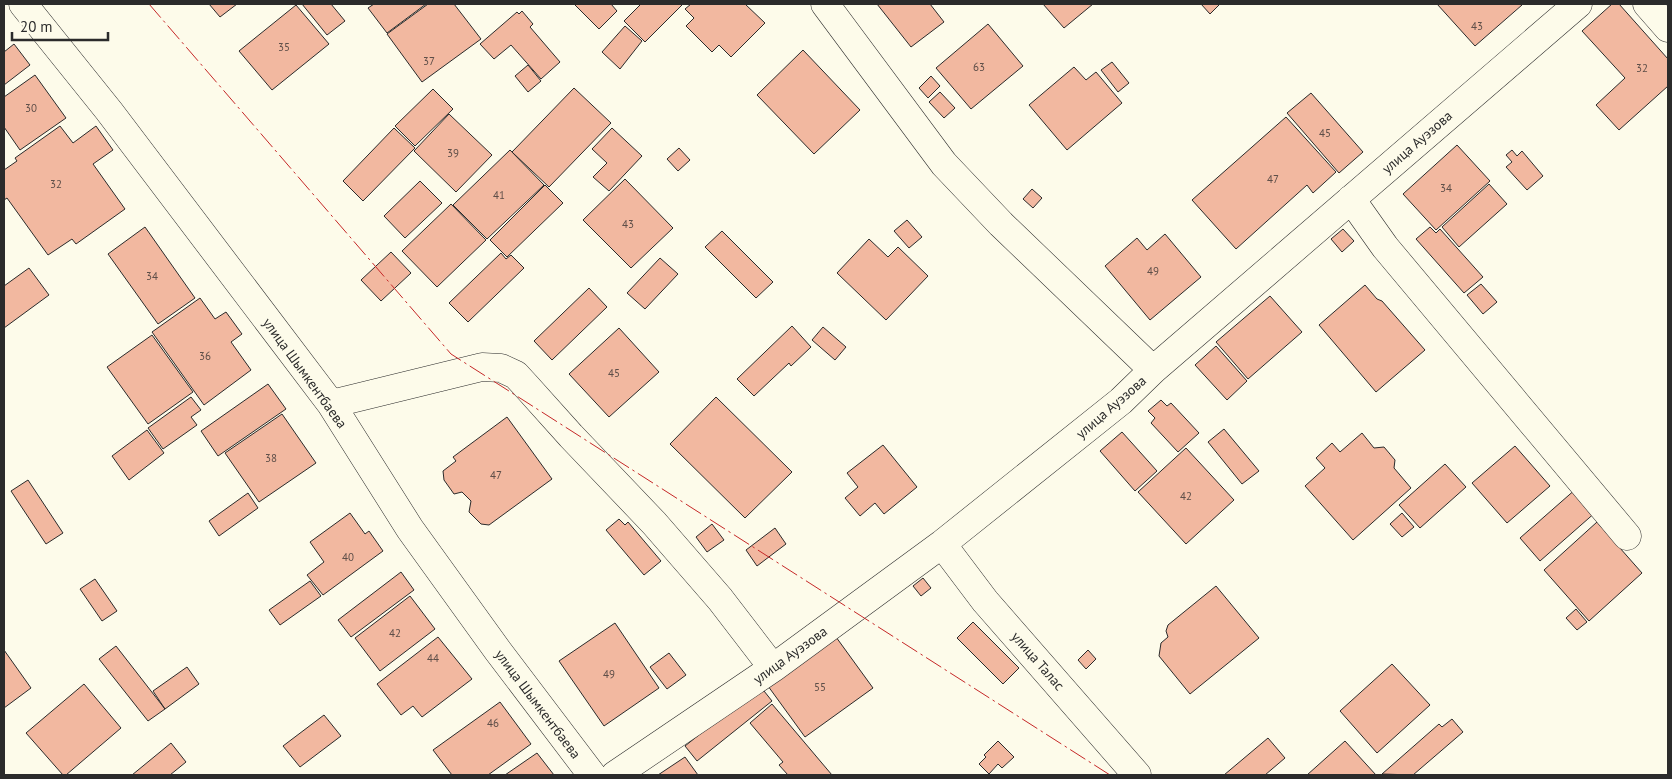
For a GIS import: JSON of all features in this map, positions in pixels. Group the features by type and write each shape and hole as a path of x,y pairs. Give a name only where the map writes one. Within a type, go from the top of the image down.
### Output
{"street":[{"name":"улица Шымкентбаева","path":"23,4 109,111 331,404 410,529 498,651 592,775"},
{"path":"825,4 944,164 1001,224 1153,370"},
{"name":"улица Ауэзова","path":"615,775 773,668 942,544 1121,402 1153,370 1578,4"},
{"path":"1647,4 1668,28"},
{"path":"1351,199 1385,247 1627,536"},
{"path":"331,404 482,367 501,368 516,375 654,523 720,599 773,668"},
{"name":"улица Талас","path":"942,544 985,601 1136,775"}],"building":[{"path":"209,4 237,4 220,17"},
{"path":"302,4 331,4 345,21 327,35"},
{"path":"374,4 426,4 387,33 368,8"},
{"path":"428,4 454,4 481,39 422,82 387,34"},
{"path":"574,4 611,4 617,11 599,29"},
{"path":"641,4 683,4 645,42 624,21"},
{"path":"691,4 745,4 765,23 731,57 719,45 712,52 686,26 694,18 685,9"},
{"path":"877,4 930,4 944,22 911,47"},
{"path":"1043,4 1093,4 1064,28"},
{"path":"1201,4 1218,4 1219,5 1210,14"},
{"path":"1437,4 1521,4 1522,5 1475,46"},
{"path":"1612,4 1619,4 1668,59 1668,86 1619,130 1596,105 1625,78 1582,31"},
{"path":"296,5 329,44 272,90 239,51"},
{"path":"522,11 533,24 530,27 560,62 541,79 511,45 494,59 480,44 517,12 519,14"},
{"path":"988,24 1023,66 971,109 936,68"},
{"path":"625,26 642,41 620,69 602,52"},
{"path":"14,44 30,65 4,85 4,52"},
{"path":"803,50 860,110 814,154 757,95"},
{"path":"1112,62 1129,83 1118,92 1101,70"},
{"path":"528,65 541,81 528,92 515,76"},
{"path":"1074,67 1086,80 1096,72 1122,103 1067,150 1029,105"},
{"path":"35,75 66,118 20,150 4,127 4,97"},
{"path":"931,76 940,86 928,98 919,88"},
{"path":"574,88 611,123 549,187 512,152"},
{"path":"433,89 453,109 415,146 395,126"},
{"path":"940,92 955,108 944,118 929,102"},
{"path":"1311,93 1363,152 1339,173 1287,113"},
{"path":"449,114 492,155 456,192 414,151"},
{"path":"1286,117 1336,172 1313,193 1307,185 1236,249 1192,200"},
{"path":"60,126 73,143 96,126 113,150 93,164 125,209 76,244 72,239 48,255 7,198 4,200 4,170 17,161 15,158"},
{"path":"394,128 415,148 363,201 343,181"},
{"path":"612,128 642,156 609,191 593,177 607,163 592,149"},
{"path":"1457,145 1490,181 1436,230 1403,194"},
{"path":"679,148 690,160 678,171 667,159"},
{"path":"510,150 544,185 487,239 453,205"},
{"path":"1512,150 1517,156 1522,151 1543,176 1527,190 1506,167 1512,162 1506,155"},
{"path":"625,179 673,228 631,268 583,220"},
{"path":"420,181 442,203 405,238 384,216"},
{"path":"1489,184 1507,204 1459,247 1442,227"},
{"path":"545,185 563,203 507,257 490,240"},
{"path":"1032,189 1042,198 1033,208 1023,199"},
{"path":"451,204 486,240 437,287 402,251"},
{"path":"907,220 922,237 909,248 894,231"},
{"path":"145,227 195,298 158,324 108,254"},
{"path":"1430,227 1436,233 1440,229 1483,277 1464,293 1416,239"},
{"path":"1343,229 1354,241 1342,252 1331,239"},
{"path":"722,231 773,282 756,298 705,247"},
{"path":"1165,234 1201,277 1150,320 1105,266 1137,238 1147,250"},
{"path":"869,239 888,257 898,247 928,276 886,320 837,273"},
{"path":"391,252 411,273 381,301 361,280"},
{"path":"501,253 506,259 511,255 524,268 468,322 449,303"},
{"path":"660,258 678,274 645,309 627,293"},
{"path":"29,268 49,295 4,328 4,286"},
{"path":"1481,284 1497,302 1483,314 1467,295"},
{"path":"1365,285 1377,299 1382,301 1425,350 1376,392 1319,325"},
{"path":"589,288 607,307 552,360 534,341"},
{"path":"1270,296 1302,332 1248,379 1216,342"},
{"path":"200,298 215,319 226,312 242,334 231,342 251,370 204,405 152,332"},
{"path":"792,326 811,347 791,366 789,363 754,396 737,379"},
{"path":"823,327 846,347 835,360 812,340"},
{"path":"619,328 659,372 609,417 569,374"},
{"path":"152,335 193,392 148,424 107,367"},
{"path":"1216,346 1247,381 1227,400 1195,365"},
{"path":"268,384 286,409 218,456 201,431"},
{"path":"191,397 201,410 191,417 197,425 163,449 148,428"},
{"path":"716,397 792,472 745,518 670,444"},
{"path":"1161,400 1167,406 1171,403 1199,433 1178,452 1151,423 1155,418 1148,411"},
{"path":"282,414 316,463 259,502 225,453"},
{"path":"507,417 552,479 489,525 481,524 469,512 471,501 462,492 454,494 444,480 443,471 456,461 453,457"},
{"path":"1224,429 1259,471 1242,484 1208,442"},
{"path":"147,430 164,453 129,480 112,456"},
{"path":"1122,432 1157,471 1135,491 1100,451"},
{"path":"1362,433 1374,448 1384,447 1395,460 1394,468 1411,488 1353,540 1305,486 1325,468 1316,458 1332,443 1340,452"},
{"path":"883,445 917,487 884,514 875,503 860,516 845,498 858,487 847,473"},
{"path":"1515,446 1550,486 1507,523 1472,483"},
{"path":"1186,448 1234,500 1186,544 1138,492"},
{"path":"1445,464 1466,487 1420,528 1399,505"},
{"path":"28,480 63,533 46,544 11,491"},
{"path":"1577,488 1597,511 1540,561 1520,538"},
{"path":"248,493 258,508 219,536 209,521"},
{"path":"350,513 365,534 369,531 383,551 323,595 307,575 324,562 310,542"},
{"path":"1402,513 1414,527 1402,537 1390,524"},
{"path":"619,519 625,525 628,522 661,561 644,575 606,530"},
{"path":"1597,522 1642,573 1589,621 1544,570"},
{"path":"712,524 724,540 707,552 696,537"},
{"path":"775,528 786,544 757,566 746,550"},
{"path":"401,572 414,590 351,637 338,620"},
{"path":"923,578 931,588 921,596 913,586"},
{"path":"95,579 117,611 102,621 80,589"},
{"path":"310,581 321,596 280,625 269,610"},
{"path":"1216,586 1259,638 1190,694 1159,656 1161,643 1168,637 1166,631 1168,625"},
{"path":"410,596 435,629 380,671 355,638"},
{"path":"1576,609 1587,622 1577,630 1566,618"},
{"path":"973,622 1019,668 1003,684 957,638"},
{"path":"615,623 659,688 604,726 559,661"},
{"path":"438,637 472,679 422,717 413,706 401,715 377,684"},
{"path":"836,637 873,688 805,737 768,686"},
{"path":"116,646 165,709 148,721 99,659"},
{"path":"4,650 31,688 4,708"},
{"path":"1088,650 1096,659 1086,669 1078,660"},
{"path":"669,653 686,675 667,689 650,667"},
{"path":"1392,664 1430,705 1377,753 1340,711"},
{"path":"187,667 199,684 165,709 153,691"},
{"path":"84,684 121,728 66,775 63,775 26,733"},
{"path":"760,686 772,701 697,761 685,746"},
{"path":"500,702 531,744 488,775 452,775 433,750"},
{"path":"772,704 832,775 788,775 779,765 783,762 750,723"},
{"path":"324,715 341,736 300,767 283,746"},
{"path":"1452,719 1463,732 1413,775 1382,774 1439,724 1442,727"},
{"path":"1268,738 1285,758 1265,775 1224,775"},
{"path":"998,741 1014,757 1002,768 998,764 989,774 979,764 986,757 984,755"},
{"path":"1345,741 1376,775 1307,775"},
{"path":"171,743 186,762 170,775 132,775"},
{"path":"537,753 554,775 505,775"},
{"path":"685,757 698,775 658,775"}],"power":[{"path":"149,4 451,354 1110,775"}]}
